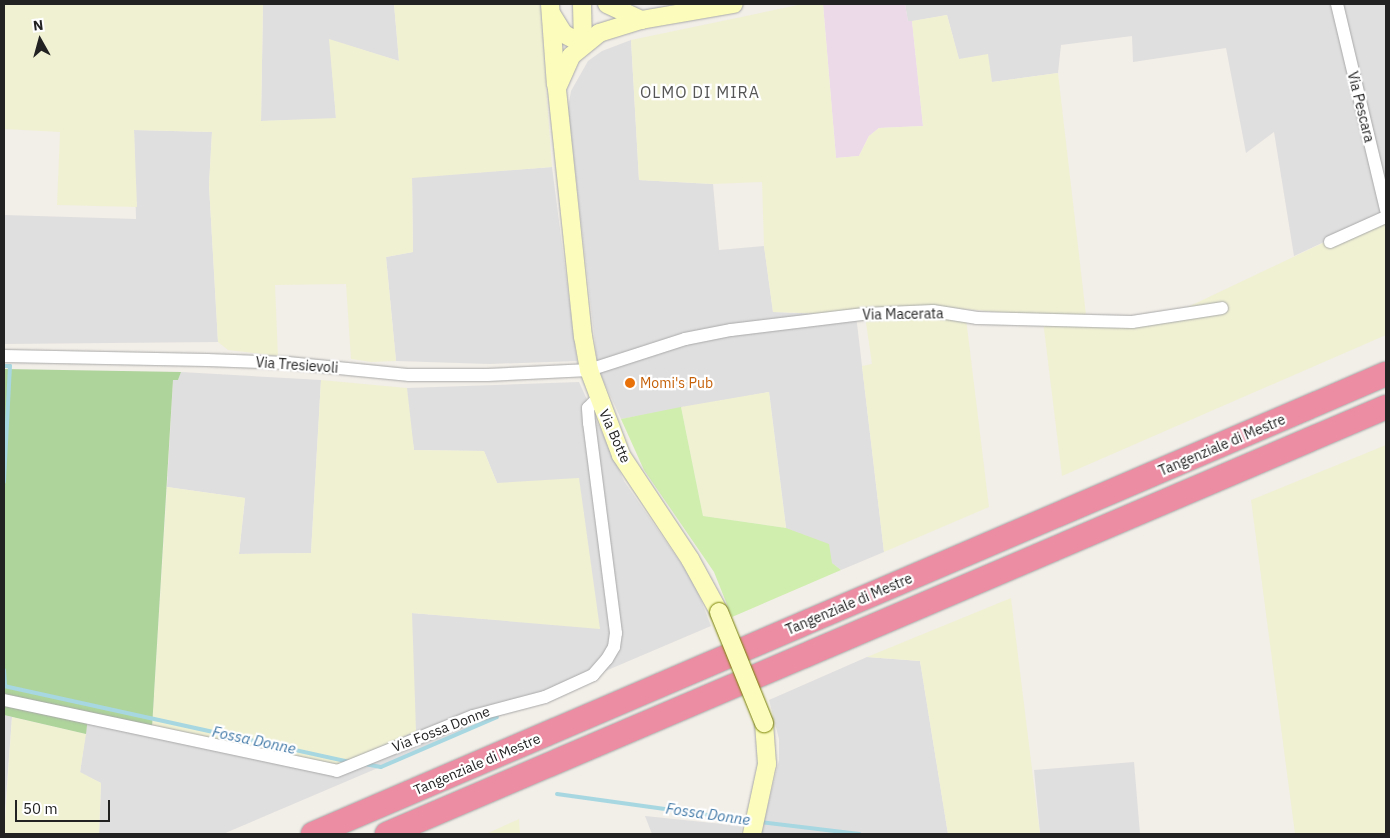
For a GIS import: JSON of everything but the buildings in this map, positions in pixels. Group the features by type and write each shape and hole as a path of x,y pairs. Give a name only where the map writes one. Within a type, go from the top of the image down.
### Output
{"highway":[{"name":"Tangenziale di Mestre","path":"313,834 1386,374"},
{"name":"Tangenziale di Mestre","path":"387,834 1386,406"}],"street":[{"path":"582,4 583,44"},
{"path":"607,4 641,20"},
{"path":"583,44 599,34 641,20 734,4"},
{"name":"Via Pescara","path":"1337,4 1386,210"},
{"path":"550,8 564,34 583,44"},
{"path":"550,8 557,88"},
{"name":"Via Botte","path":"583,44 571,56 557,88 582,337 589,370 621,455 690,559 719,612 764,723 767,764 754,826"},
{"path":"1330,242 1386,217"},
{"name":"Via Macerata","path":"589,370 685,339 731,330 864,314 933,311 977,318 1132,322 1222,308"},
{"name":"Via Tresievoli","path":"4,356 288,363 409,375 589,370"},
{"name":"Via Fossa Donne","path":"4,700 327,771 348,768 376,754 490,710 545,697 592,674 607,659 614,647 615,613 588,408 598,398"}],"shaded area":[{"path":"263,4 394,4 399,61 330,40 336,119 261,121"},
{"path":"823,4 905,4 908,21 912,21 923,126 879,128 869,136 859,156 836,158"},
{"path":"905,4 1386,4 1386,213 1294,256 1274,132 1246,153 1226,48 1133,62 1132,36 1061,45 1058,73 992,82 959,60 947,15 908,22"},
{"path":"631,40 639,180 713,184 719,250 764,246 773,312 856,315 884,552 841,570 786,528 769,392 621,419 598,369 568,108 571,91 588,61 602,51"},
{"path":"134,130 212,132 209,185 218,342 4,344 4,215 136,219"},
{"path":"552,167 577,361 490,364 396,361 386,257 413,252 412,177"},
{"path":"181,372 321,380 311,553 239,554 245,498 167,487 173,380 178,380"},
{"path":"579,382 624,481 694,582 711,626 223,834 99,834 101,783 80,773 88,716 411,613 600,628 497,483 484,451 414,450 406,394 407,388"},
{"path":"867,657 920,661 948,834 761,834 779,760 779,739 769,700"},
{"path":"4,715 12,717 4,823"},
{"path":"1134,762 1140,834 1040,834 1034,770"},
{"path":"645,816 742,826 741,834 652,834"}],"green space":[{"path":"4,4 263,4 261,121 336,118 329,39 399,61 394,4 540,4 552,167 412,178 413,252 386,257 396,361 371,362 351,359 346,284 275,285 278,356 228,350 218,342 209,185 212,132 134,130 137,207 57,205 60,132 4,129"},
{"path":"803,4 823,4 836,158 859,156 869,136 879,128 923,126 912,21 947,15 959,59 988,54 992,82 1058,73 1086,315 1018,314 945,307 856,315 773,312 764,246 762,182 713,184 639,180 631,40"},
{"path":"1386,213 1386,335 1062,476 1043,321 1171,315"},
{"path":"920,315 966,318 989,507 884,552 862,366 872,364 865,316"},
{"path":"4,369 181,372 178,380 173,380 152,727 88,717 86,734 4,715"},
{"path":"321,380 407,388 414,450 484,451 497,483 579,478 600,629 412,613 416,731 332,768 152,727 167,487 245,498 239,554 311,553"},
{"path":"769,392 786,528 703,516 681,407"},
{"path":"681,407 703,516 786,528 829,544 832,563 841,570 732,617 714,572 644,470 621,419"},
{"path":"1386,445 1386,834 1295,834 1251,500"},
{"path":"1011,598 1040,834 948,834 920,661 867,657"},
{"path":"12,717 86,734 80,772 101,783 99,834 4,834"},
{"path":"519,819 520,834 486,834"}],"waterway":[{"path":"4,366 10,366 4,482"},
{"path":"4,670 5,686"},
{"name":"Fossa Donne","path":"4,686 351,762"},
{"name":"Fossa Donne","path":"365,764 381,767 497,717"},
{"name":"Fossa Donne","path":"557,794 751,821"},
{"name":"Fossa Donne","path":"760,822 859,834"}],"place":[{"name":"Momi's Pub","path":"630,383"}],"district":[{"name":"OLMO DI MIRA","path":"700,92"}]}
